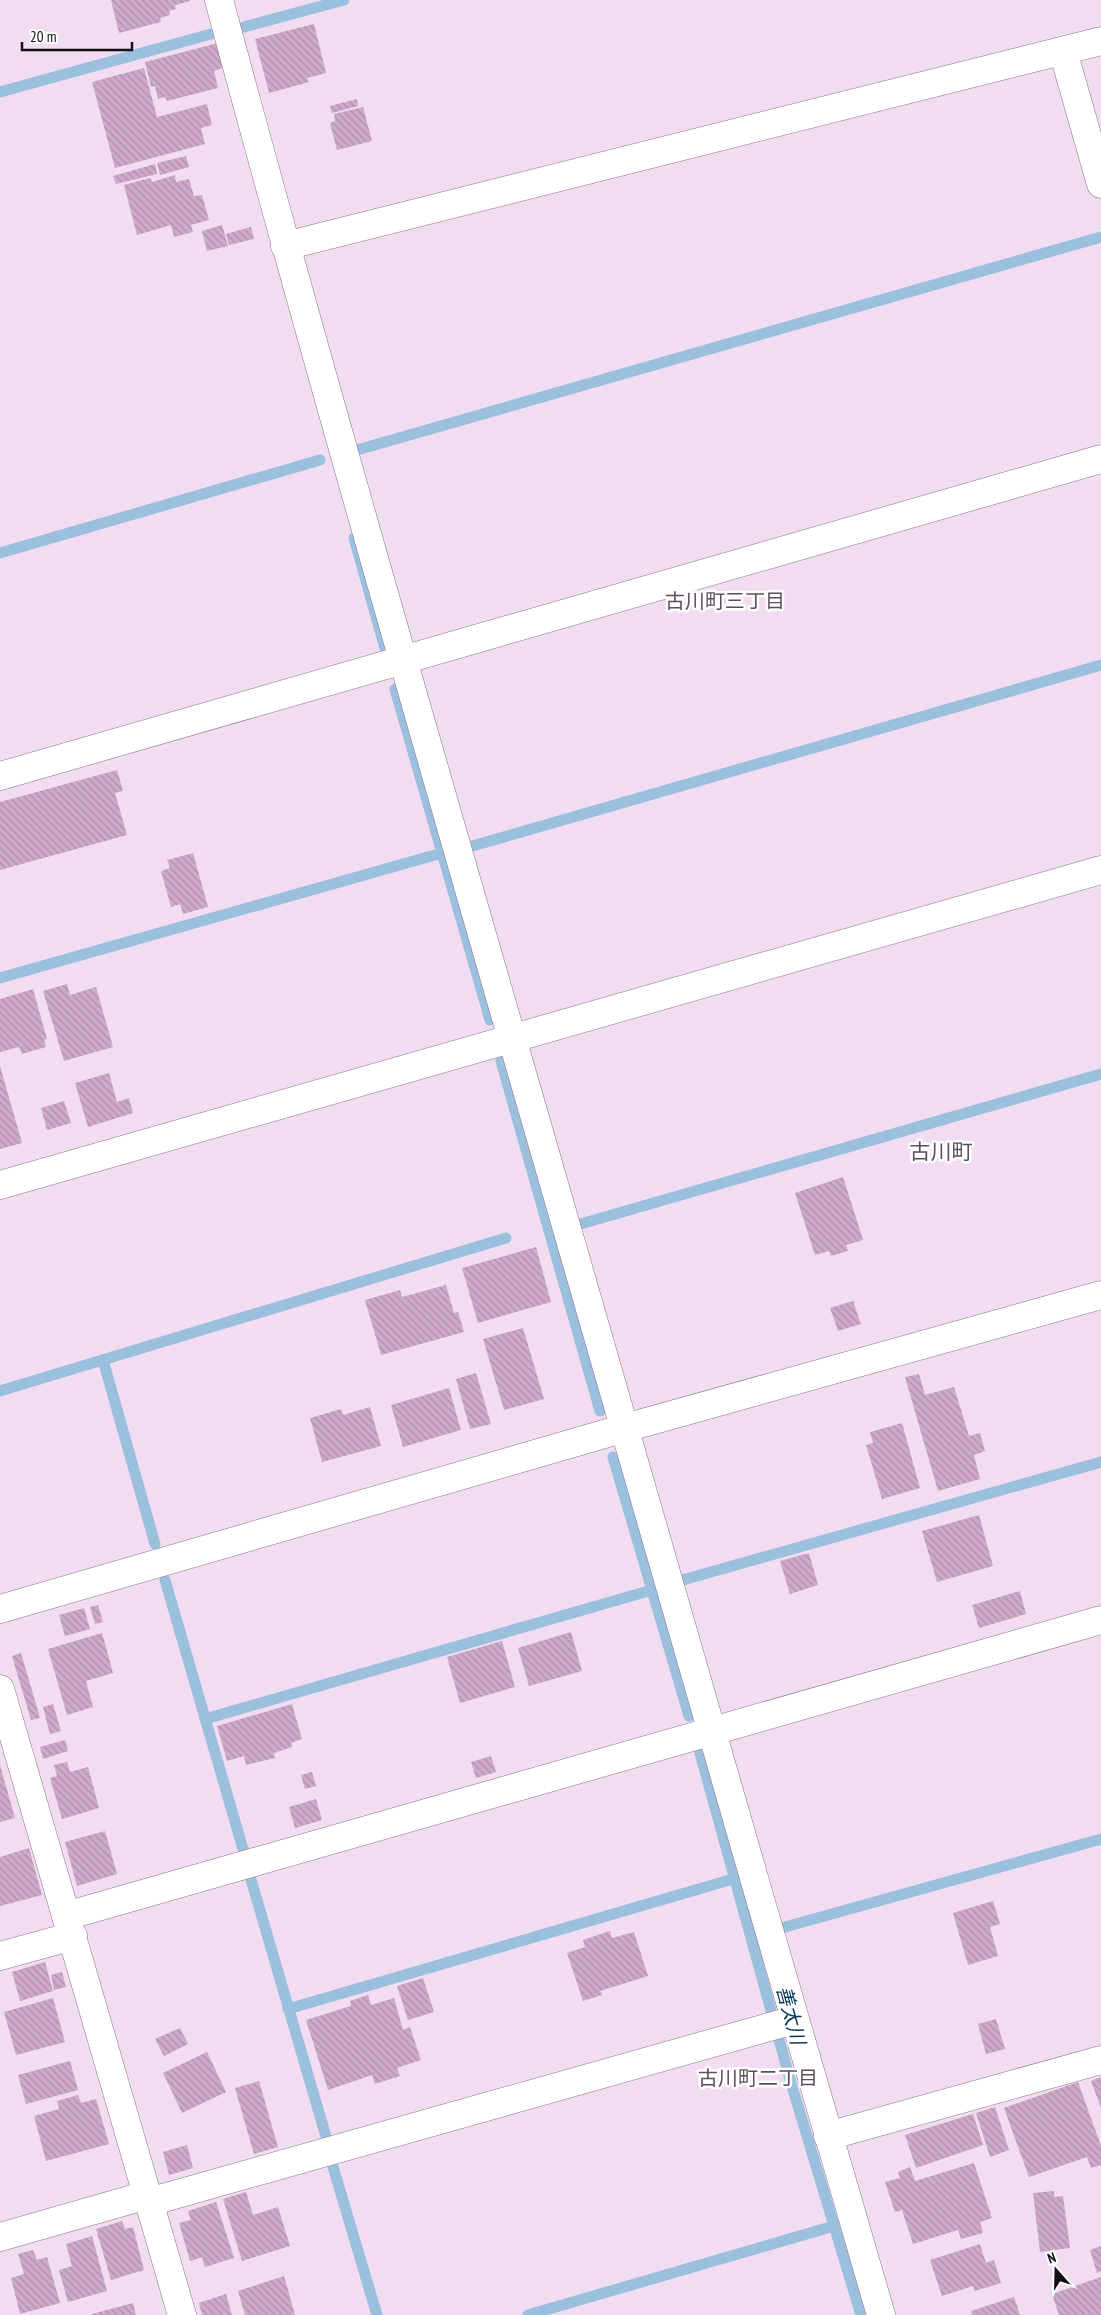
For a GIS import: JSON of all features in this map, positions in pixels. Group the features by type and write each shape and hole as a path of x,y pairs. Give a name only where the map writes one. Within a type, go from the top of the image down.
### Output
{"street":[{"path":"219,0 286,246 403,660 713,1730 794,2020 881,2315"},
{"path":"286,246 1101,41"},
{"path":"1063,51 1101,184"},
{"path":"0,776 1101,459"},
{"path":"0,1185 1101,870"},
{"path":"0,1609 625,1428 1101,1295"},
{"path":"0,1956 69,1926 713,1730 1101,1620"},
{"path":"0,1689 182,2315"},
{"path":"0,2237 794,2020"},
{"path":"828,2136 1101,2060"}],"building":[{"path":"111,0 190,1 175,5 176,9 169,11 170,15 160,18 161,22 119,33"},
{"path":"314,24 326,73 307,78 309,82 269,93 255,39"},
{"path":"218,43 225,67 214,71 218,88 167,101 165,97 158,99 155,86 151,87 145,62"},
{"path":"144,68 157,117 207,104 212,125 201,128 205,144 115,168 92,82"},
{"path":"357,99 358,106 332,113 330,106"},
{"path":"363,107 372,141 337,150 330,123 335,121 334,114"},
{"path":"186,156 189,167 160,175 157,163"},
{"path":"155,164 157,174 116,184 113,176"},
{"path":"175,175 176,182 189,179 194,196 202,195 209,220 191,225 193,232 174,237 171,225 137,235 124,185 150,178 152,182"},
{"path":"222,225 228,246 207,251 202,231"},
{"path":"251,227 254,239 229,245 226,234"},
{"path":"117,770 123,791 115,793 127,835 0,870 0,802"},
{"path":"193,853 208,907 183,914 180,904 171,907 161,871 170,868 167,860"},
{"path":"67,984 70,995 96,987 113,1047 64,1061 43,991"},
{"path":"33,989 47,1039 44,1040 46,1047 22,1054 19,1047 0,1052 0,999"},
{"path":"0,1066 22,1143 0,1149"},
{"path":"109,1073 117,1102 129,1098 133,1113 88,1127 75,1083"},
{"path":"64,1101 71,1123 47,1130 41,1108"},
{"path":"843,1177 863,1240 846,1245 848,1251 831,1256 829,1251 815,1255 795,1193"},
{"path":"536,1247 551,1302 478,1323 462,1268"},
{"path":"446,1285 454,1313 458,1312 464,1332 381,1355 365,1300 400,1290 402,1297"},
{"path":"853,1301 861,1324 838,1331 830,1308"},
{"path":"523,1328 544,1399 504,1410 483,1339"},
{"path":"476,1373 491,1424 470,1429 456,1379"},
{"path":"919,1374 925,1395 954,1387 969,1436 980,1433 985,1451 974,1455 980,1479 938,1491 905,1377"},
{"path":"449,1388 461,1430 403,1447 391,1405"},
{"path":"370,1407 381,1446 322,1462 310,1418 341,1409 343,1415"},
{"path":"902,1423 920,1488 882,1499 866,1445 873,1443 870,1432"},
{"path":"979,1515 993,1566 937,1582 922,1531"},
{"path":"809,1553 818,1585 790,1594 780,1561"},
{"path":"1020,1591 1026,1614 979,1628 972,1605"},
{"path":"98,1605 103,1622 95,1624 90,1607"},
{"path":"84,1608 90,1629 65,1636 59,1615"},
{"path":"571,1632 582,1671 529,1686 518,1648"},
{"path":"102,1633 113,1673 86,1681 93,1707 67,1715 48,1649"},
{"path":"502,1641 515,1687 460,1703 447,1657"},
{"path":"21,1653 40,1718 31,1720 12,1656"},
{"path":"53,1704 61,1731 50,1734 43,1707"},
{"path":"292,1704 302,1739 291,1743 292,1747 274,1753 275,1758 246,1765 244,1756 227,1761 217,1726"},
{"path":"65,1740 68,1751 43,1759 40,1747"},
{"path":"491,1756 496,1772 476,1778 471,1762"},
{"path":"67,1762 70,1772 88,1767 99,1808 62,1819 50,1778 57,1776 54,1765"},
{"path":"0,1765 15,1818 0,1822"},
{"path":"312,1772 316,1786 305,1789 301,1775"},
{"path":"316,1799 322,1820 295,1828 289,1807"},
{"path":"105,1831 117,1874 77,1886 65,1842"},
{"path":"29,1848 42,1895 0,1906 0,1857"},
{"path":"993,1901 1000,1924 990,1927 998,1956 968,1965 953,1913"},
{"path":"610,1931 612,1938 634,1932 648,1976 600,1991 602,1995 583,2001 567,1953 585,1947 583,1940"},
{"path":"45,1962 53,1991 20,2001 12,1972"},
{"path":"62,1972 66,1987 54,1990 51,1975"},
{"path":"423,1978 434,2012 408,2020 397,1986"},
{"path":"368,1995 371,2005 394,1998 403,2030 410,2027 421,2060 397,2068 400,2076 375,2084 372,2075 328,2090 306,2020 351,2006 350,2001"},
{"path":"53,1998 65,2042 16,2055 4,2012"},
{"path":"996,2019 1005,2049 986,2054 978,2024"},
{"path":"180,2028 188,2044 164,2056 155,2039"},
{"path":"207,2052 226,2092 182,2113 163,2073"},
{"path":"70,2061 78,2090 26,2104 18,2075"},
{"path":"1101,2077 1101,2108 1091,2081"},
{"path":"259,2081 278,2147 254,2154 235,2088"},
{"path":"1078,2082 1101,2146 1101,2165 1091,2168 1087,2157 1029,2177 1004,2108"},
{"path":"78,2095 81,2103 96,2099 109,2144 46,2161 34,2116 59,2109 57,2101"},
{"path":"995,2107 1009,2150 990,2157 976,2113"},
{"path":"973,2114 983,2145 916,2168 905,2135"},
{"path":"187,2145 193,2168 169,2175 163,2152"},
{"path":"974,2163 992,2218 980,2222 983,2233 961,2239 958,2230 913,2244 902,2210 895,2212 885,2182 900,2178 898,2172 910,2167 915,2181"},
{"path":"1054,2191 1054,2197 1063,2196 1070,2248 1040,2252 1033,2193"},
{"path":"246,2192 253,2215 278,2207 290,2246 242,2261 223,2199"},
{"path":"216,2202 234,2258 205,2267 202,2257 190,2261 179,2223 191,2220 188,2211"},
{"path":"122,2221 125,2229 133,2227 144,2270 111,2280 96,2229"},
{"path":"92,2236 107,2291 68,2302 59,2270 72,2266 66,2244"},
{"path":"980,2244 986,2263 994,2260 1001,2283 975,2291 973,2286 942,2296 930,2260"},
{"path":"1101,2246 1101,2271 1097,2273 1090,2250"},
{"path":"33,2250 37,2260 47,2257 60,2303 20,2314 11,2278 24,2274 18,2254"},
{"path":"284,2276 295,2315 245,2315 238,2291"},
{"path":"1101,2277 1101,2315 1059,2315 1052,2294"},
{"path":"226,2294 232,2315 202,2315 199,2303"},
{"path":"1014,2297 1020,2315 972,2315 971,2311"},
{"path":"133,2303 136,2315 92,2315 92,2314"}],"waterway":[{"path":"244,27 344,0"},
{"path":"0,92 211,34"},
{"path":"357,450 1101,237"},
{"path":"0,553 320,460"},
{"path":"354,538 386,652"},
{"path":"469,847 1101,665"},
{"path":"395,689 490,1020"},
{"path":"0,978 442,853"},
{"path":"501,1061 600,1411"},
{"path":"577,1225 1101,1074"},
{"path":"0,1391 506,1238"},
{"path":"103,1360 155,1544"},
{"path":"613,1457 689,1716"},
{"path":"679,1581 1101,1462"},
{"path":"165,1580 243,1849"},
{"path":"205,1719 652,1590"},
{"name":"善太川","path":"700,1753 791,2083 861,2315"},
{"path":"785,1927 1101,1839"},
{"path":"250,1876 327,2140"},
{"path":"288,2009 733,1879"},
{"path":"331,2160 377,2315"},
{"path":"528,2315 834,2226"}],"district":[{"name":"古川町三丁目","path":"725,601"},
{"name":"古川町","path":"941,1151"},
{"name":"古川町二丁目","path":"758,2078"}]}
